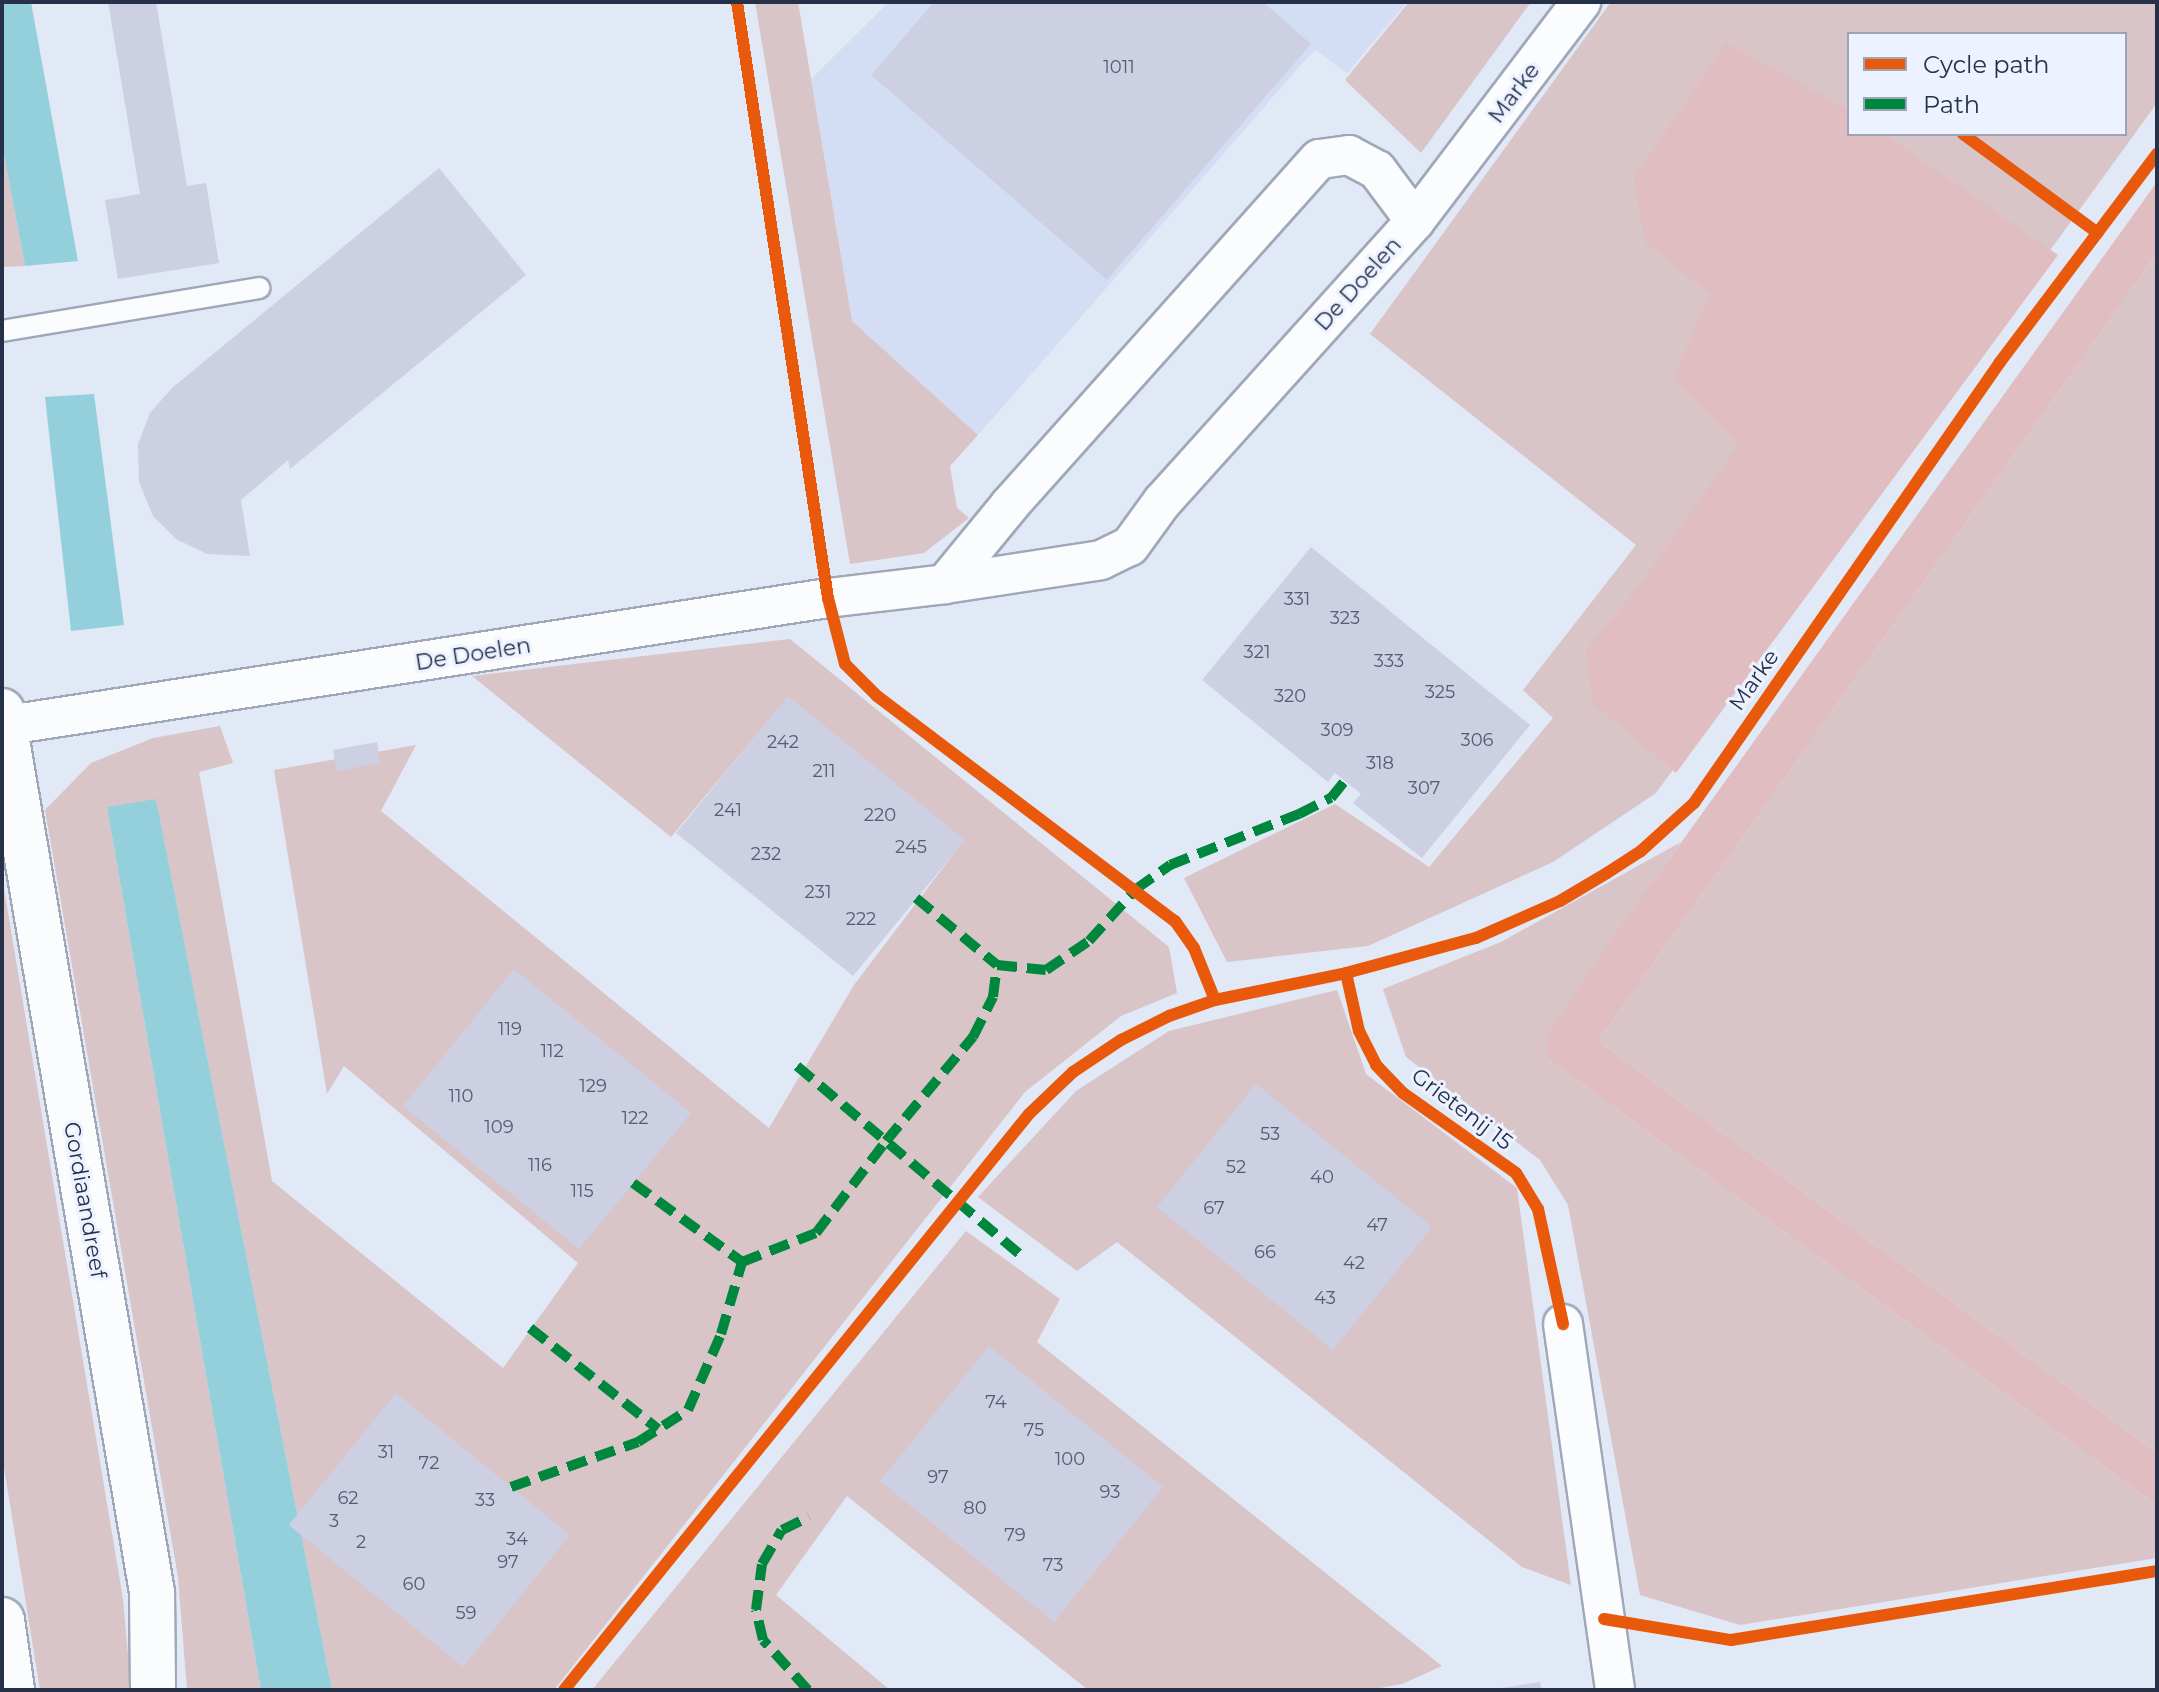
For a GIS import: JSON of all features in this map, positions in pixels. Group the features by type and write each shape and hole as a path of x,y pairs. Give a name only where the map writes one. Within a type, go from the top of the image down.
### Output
{"main road":[{"name":"Gordiaandreef","path":"3,721 152,1592 153,1690"},
{"path":"2,1620 12,1690"}],"street":[{"name":"Marke","path":"1415,221 1581,2"},
{"name":"De Doelen","path":"3,721 828,598 945,584 1101,560 1130,546 1162,502 1415,221 1377,170 1349,155 1319,159 1009,506 945,584"},
{"path":"1563,1324 1614,1688"}],"lane":[{"path":"2,331 259,288"}],"shaded area":[{"path":"2,2 31,2 78,261 25,266 2,144"},
{"path":"755,2 798,2 852,321 978,435 950,466 957,508 969,518 924,553 850,564"},
{"path":"889,2 1407,2 1347,73 1316,50 1306,59 978,435 852,321 811,79"},
{"path":"1409,2 1531,2 1421,153 1345,80"},
{"path":"1611,2 2157,2 2157,103 1656,793 1553,862 1368,946 1227,962 1184,878 1335,804 1429,867 1553,718 1523,690 1636,545 1370,334"},
{"path":"1726,43 1847,109 1847,136 1887,136 2058,255 1676,773 1593,703 1586,650 1643,581 1739,444 1673,379 1710,294 1645,242 1634,178"},
{"path":"2,144 25,266 2,267"},
{"path":"2157,182 2157,253 1598,1041 2157,1453 2157,1505 1547,1058 1547,1035 1616,933"},
{"path":"2157,253 2157,1453 1598,1041"},
{"path":"94,394 124,625 71,631 45,397"},
{"path":"790,639 1169,947 1177,993 1121,1016 1025,1092 554,1690 332,1690 156,800 107,807 261,1690 187,1690 178,1577 45,810 91,763 153,738 220,726 233,763 199,772 272,1181 503,1368 578,1263 344,1066 327,1094 274,770 416,745 381,811 769,1128 854,985 964,840 788,697 671,837 472,676"},
{"path":"156,799 332,1690 261,1690 107,807"},
{"path":"1681,842 1547,1035 1547,1058 2157,1505 2157,1558 1740,1625 1640,1595 1568,1205 1540,1160 1406,1057 1383,989 1501,942"},
{"path":"2,877 123,1599 131,1690 40,1690 2,1455"},
{"path":"1337,990 1366,1074 1517,1188 1571,1585 1522,1567 1117,1242 1077,1271 978,1197 1076,1091 1169,1031"},
{"path":"966,1231 1060,1299 1037,1342 1442,1666 1402,1684 1369,1690 1088,1690 847,1496 776,1595 890,1690 592,1690"}],"building":[{"path":"108,2 156,2 187,186 206,183 219,263 118,279 105,200 140,194"},
{"path":"934,2 1263,2 1311,44 1107,280 871,75"},
{"path":"439,168 526,275 290,469 288,460 241,500 250,556 207,554 176,539 153,516 139,482 138,444 150,413 172,388"},
{"path":"1311,547 1530,725 1422,858 1353,803 1361,794 1345,781 1335,773 1328,782 1202,680"},
{"path":"788,696 965,840 853,976 676,833"},
{"path":"377,742 380,763 337,771 333,750"},
{"path":"514,969 691,1113 579,1249 403,1106"},
{"path":"1256,1084 1432,1227 1333,1350 1157,1207"},
{"path":"989,1346 1163,1487 1054,1622 880,1481"},
{"path":"396,1393 570,1535 463,1667 289,1525"},
{"path":"1540,1682 1542,1690 1501,1690 1501,1688"}],"marked path":[{"path":"916,898 997,965 1046,970 1089,941 1136,889 1170,865 1299,814 1331,798 1345,781"},
{"path":"511,1487 638,1442 688,1410 721,1334 742,1262 816,1233 886,1141 973,1037 993,997 997,965"},
{"path":"797,1066 1021,1255"},
{"path":"633,1183 742,1262"},
{"path":"530,1328 658,1429"},
{"path":"808,1690 763,1640 756,1610 762,1564 782,1530 809,1517"}],"cycle path":[{"path":"737,2 828,598 845,664 877,696 1175,921 1194,948 1215,1000"},
{"path":"1966,136 2098,233"},
{"path":"564,1690 1029,1114 1073,1072 1121,1040 1169,1016 1215,1000 1346,973 1476,938 1560,901 1607,873 1641,851 1694,803 2000,362 2157,154"},
{"name":"Grietenij 15","path":"1346,973 1359,1031 1376,1065 1403,1093 1516,1173 1538,1209 1563,1324"},
{"path":"1604,1619 1731,1640 2157,1571"}]}
